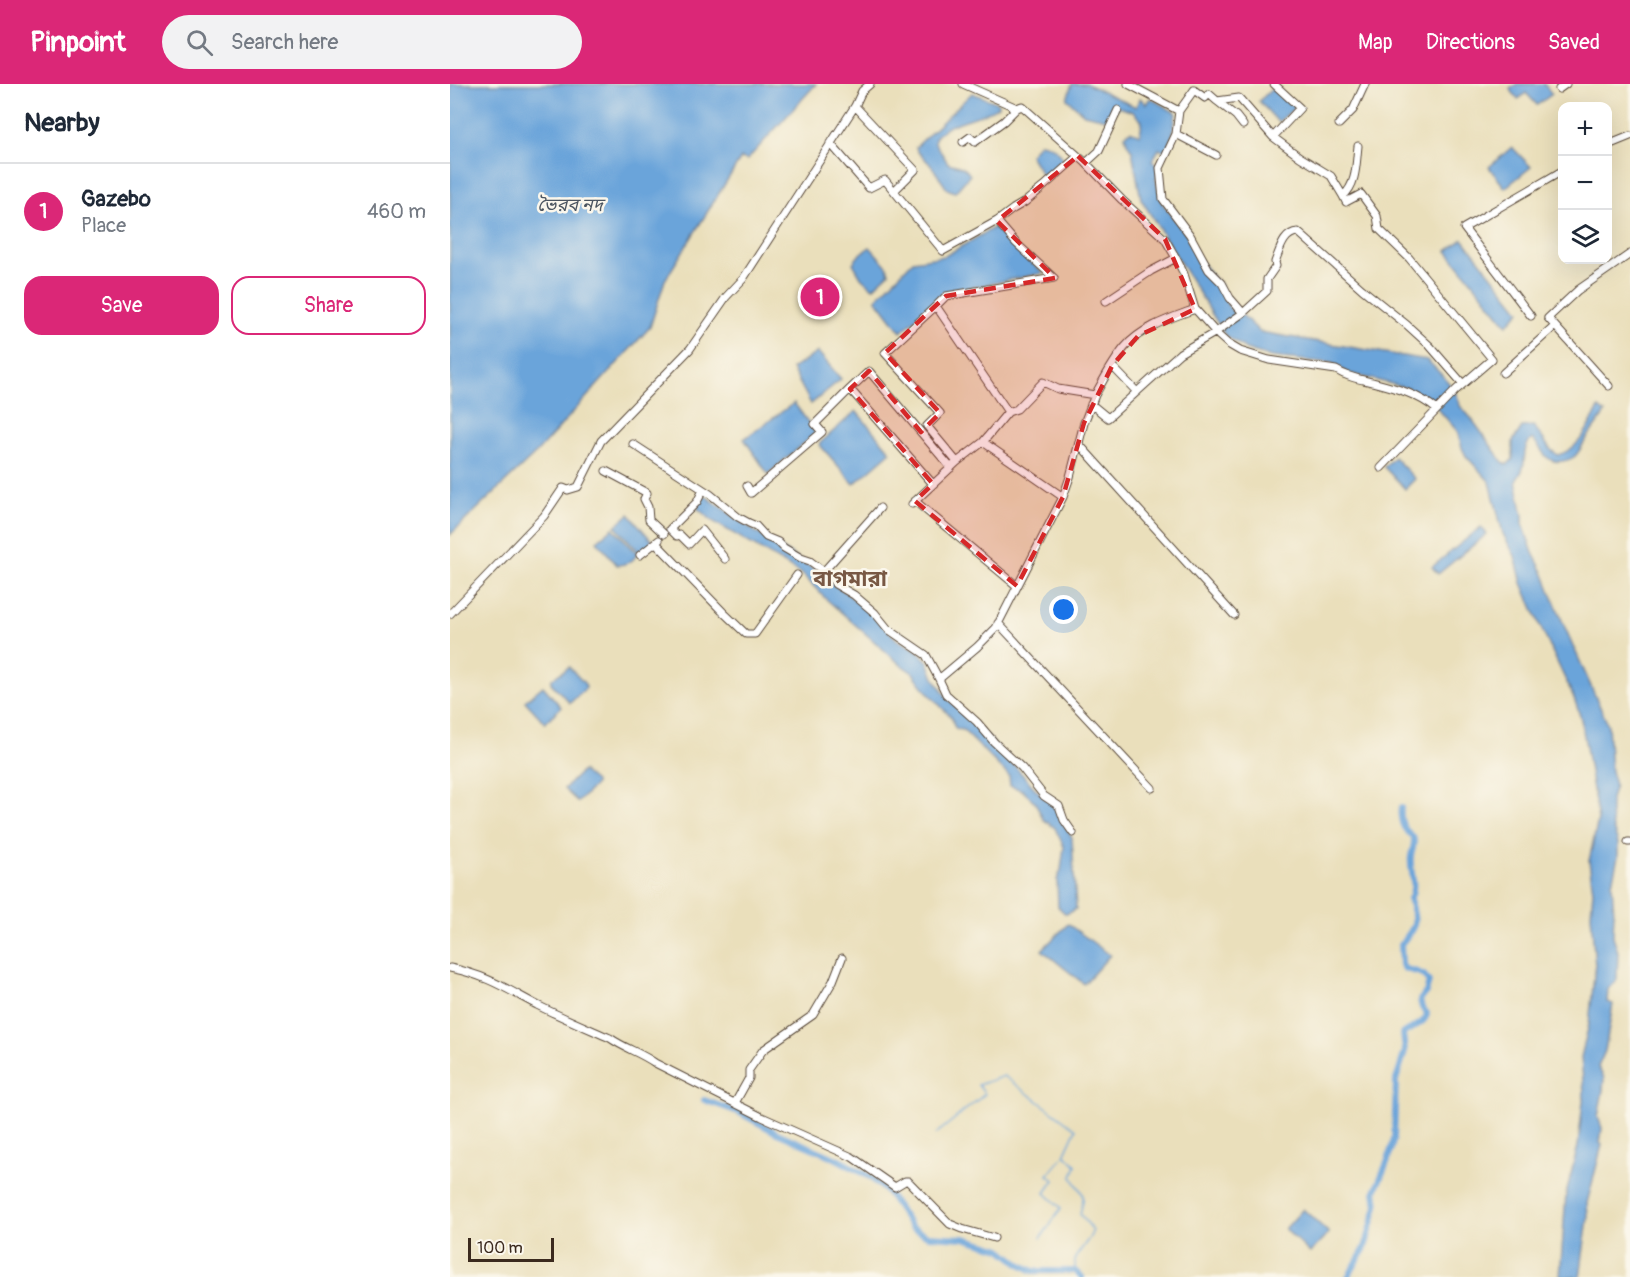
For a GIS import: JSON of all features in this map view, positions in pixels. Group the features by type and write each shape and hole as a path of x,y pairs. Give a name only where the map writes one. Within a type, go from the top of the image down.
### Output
{"street":[{"path":"450,614 544,516 563,488 568,490 578,487 601,441 690,348 726,297 743,279 862,92 870,84"},
{"path":"963,84 1017,108"},
{"path":"1129,84 1179,111"},
{"path":"1273,137 1300,108 1274,84"},
{"path":"1339,124 1353,110 1365,84"},
{"path":"1559,89 1566,84"},
{"path":"1243,125 1236,116 1209,94 1205,98 1194,90 1179,111 1176,134 1160,168 1163,199 1190,235 1209,270 1222,283 1243,313"},
{"path":"1217,101 1239,98 1273,137 1330,176 1346,202 1361,194 1377,216 1379,229 1409,258 1492,359 1456,390 1381,468"},
{"path":"855,106 915,170 894,191"},
{"path":"963,142 970,137 975,142 1022,106 1086,163 1150,227 1165,238 1184,274 1195,309 1228,344 1240,351 1269,360 1336,370 1344,375 1390,386 1423,399 1437,409"},
{"path":"1086,163 1099,151 1118,110"},
{"path":"1176,134 1216,155"},
{"path":"1612,143 1630,136"},
{"path":"830,143 869,188 885,180 943,251 997,221 1037,193 1078,156"},
{"path":"1343,196 1348,191 1354,177 1358,146"},
{"path":"1531,316 1464,228 1558,174"},
{"path":"954,465 927,426 940,413 885,353 945,296 1054,278 1016,243 997,221"},
{"path":"1091,404 1108,417 1180,353 1243,313 1268,291 1267,279 1276,266 1275,262 1286,238 1298,232 1362,290 1430,346 1463,384"},
{"path":"1609,386 1548,318 1578,290 1630,254"},
{"path":"1106,301 1151,271 1176,258"},
{"path":"936,306 1008,412"},
{"path":"939,679 996,628 1063,497 1091,404 1112,366 1126,346 1138,336 1165,320 1195,309"},
{"path":"1503,373 1555,326"},
{"path":"1112,366 1137,392"},
{"path":"747,486 751,493 822,432 815,424 869,371 954,465"},
{"path":"1017,586 913,502 982,442 1008,412 1017,409 1043,382 1058,389 1095,395"},
{"path":"850,389 933,484"},
{"path":"982,442 1063,497"},
{"path":"633,444 710,494 738,517 756,526 766,537 824,570 835,584 854,595 875,613 888,629 926,655 950,699 973,718 1022,768 1044,796 1059,806 1072,833"},
{"path":"1079,444 1234,615"},
{"path":"606,471 647,493 644,499 648,507 648,520 664,534"},
{"path":"640,555 656,543 697,502 703,490"},
{"path":"824,570 879,508"},
{"path":"670,529 689,544 702,530 725,559"},
{"path":"656,543 746,634 754,634 797,576"},
{"path":"998,623 1152,788"},
{"path":"735,1103 749,1078 749,1071 763,1050 813,1016 833,981 842,958"},
{"path":"450,969 479,975 500,984 537,1005 610,1038 762,1117 852,1157 895,1187 908,1181 950,1224 994,1238"}],"highlighted area":[{"path":"1078,156 1165,239 1195,309 1138,336 1112,366 1084,423 1063,497 1017,586 915,501 933,484 850,389 869,371 921,432 940,413 885,353 946,296 1055,278 997,221"}],"water":[{"name":"ভৈরব নদ","path":"450,84 816,84 747,160 741,158 665,280 650,327 537,452 450,535"},
{"path":"1072,84 1087,84 1136,107 1140,98 1146,104 1150,98 1176,113 1173,133 1166,152 1159,149 1152,161 1159,165 1156,180 1162,203 1187,235 1196,255 1221,285 1230,309 1241,314 1260,332 1427,360 1452,387 1460,406 1507,465 1513,459 1513,441 1522,427 1534,426 1550,449 1558,455 1566,452 1578,442 1599,408 1605,413 1577,454 1569,460 1551,460 1532,439 1527,446 1523,468 1516,481 1523,524 1533,553 1608,725 1611,771 1615,785 1611,799 1611,814 1618,843 1618,857 1612,883 1613,936 1618,952 1617,979 1608,989 1607,1002 1613,1004 1605,1051 1598,1067 1604,1078 1598,1117 1602,1128 1600,1143 1602,1145 1587,1203 1588,1218 1580,1277 1560,1277 1566,1194 1578,1146 1584,1092 1581,1057 1589,1024 1595,966 1591,914 1593,891 1589,861 1598,820 1581,719 1574,698 1522,583 1515,556 1503,534 1490,482 1466,456 1458,432 1433,403 1411,389 1348,373 1332,363 1271,357 1246,349 1225,335 1141,199 1132,151 1125,135 1130,131 1140,135 1142,121 1133,112 1119,107 1106,119 1084,114 1067,99"},
{"path":"1517,84 1544,84 1552,94 1537,105 1526,93 1518,99 1510,89"},
{"path":"1272,89 1296,107 1278,122 1259,101"},
{"path":"972,93 998,103 998,106 982,115 949,127 935,138 935,143 948,163 963,168 970,175 955,192 947,189 916,147"},
{"path":"1039,143 1054,148 1063,159 1057,169 1044,178 1030,155"},
{"path":"1512,147 1531,167 1505,188 1489,167"},
{"path":"995,227 1043,273 945,293 901,332 876,299 913,261 945,256"},
{"path":"1463,239 1520,311 1507,325 1447,251"},
{"path":"870,247 887,266 889,273 873,288 861,277 853,263"},
{"path":"818,352 841,379 811,404 792,369"},
{"path":"794,403 816,433 768,474 744,439"},
{"path":"856,411 891,452 854,484 819,444"},
{"path":"1394,457 1415,479 1405,489 1384,467"},
{"path":"704,495 845,592 874,616 897,640 917,650 928,662 934,678 948,699 988,737 1042,796 1057,807 1063,824 1072,837 1076,909 1066,914 1058,907 1057,880 1061,870 1064,847 1055,828 1043,819 1035,802 1022,790 1010,786 1009,776 963,730 954,726 952,718 913,673 825,598 802,574 714,522 697,508"},
{"path":"629,514 654,543 640,553 615,526"},
{"path":"1481,527 1487,534 1438,574 1432,567"},
{"path":"613,528 637,553 634,559 626,564 617,565 597,541"},
{"path":"569,667 586,688 570,703 551,683 552,679"},
{"path":"543,686 561,707 545,723 525,701"},
{"path":"582,771 595,782 595,785 578,802 564,789"},
{"path":"1068,924 1110,955 1084,984 1042,950"},
{"path":"1303,1209 1329,1233 1310,1253 1285,1229"}],"waterway":[{"path":"1348,1277 1365,1248 1377,1206 1375,1191 1394,1138 1396,1080 1405,1051 1403,1034 1421,1023 1427,1013 1422,1008 1420,1000 1429,982 1424,975 1405,969 1402,965 1401,944 1414,923 1410,899 1413,888 1411,856 1414,841 1403,825 1401,807"},
{"path":"936,1134 985,1094 978,1085 1004,1076 1076,1129 1065,1153"},
{"path":"704,1100 738,1112 870,1177 888,1193 912,1228 928,1236 964,1238 1001,1249 1033,1271 1075,1271 1082,1277"},
{"path":"1041,1238 1061,1208 1045,1193 1054,1180 1048,1175 1065,1154 1076,1165 1072,1177 1083,1194 1080,1214 1093,1230 1075,1258 1075,1271"}],"place":[{"name":"Gazebo","path":"820,297"}],"district":[{"name":"বাগমারা","path":"850,579"}]}
